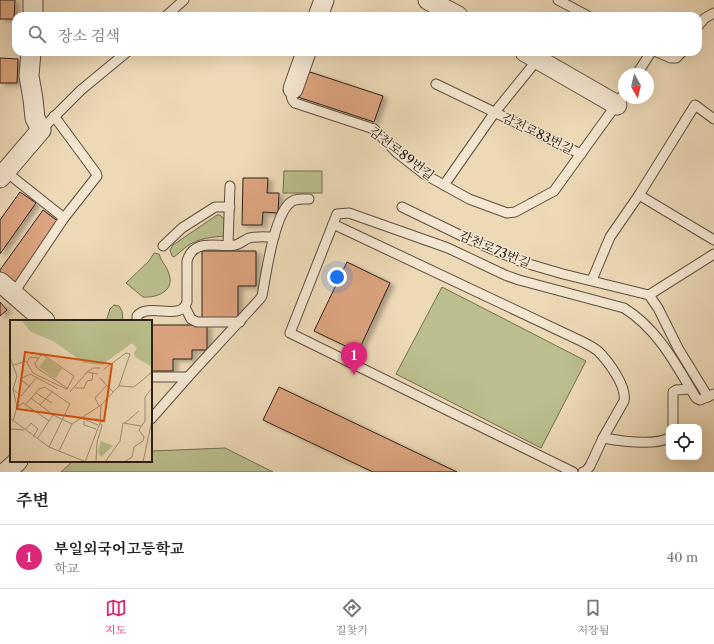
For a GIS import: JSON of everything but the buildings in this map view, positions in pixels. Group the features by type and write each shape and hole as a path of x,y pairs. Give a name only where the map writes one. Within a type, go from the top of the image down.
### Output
{"street":[{"path":"33,0 33,12"},
{"path":"320,12 324,0"},
{"path":"428,0 450,12"},
{"path":"2,174 41,130 35,118 29,76 31,56"},
{"name":"감천로89번길","path":"293,89 305,56"},
{"name":"감천로83번길","path":"532,56 618,99"},
{"path":"7,288 44,320"},
{"path":"6,472 17,462"}],"lane":[{"path":"170,12 184,0"},
{"path":"558,0 580,12"},
{"path":"702,21 714,13"},
{"path":"41,130 81,90 122,56"},
{"name":"감천로83번길","path":"444,185 532,56"},
{"path":"641,68 648,56"},
{"path":"667,56 676,58 678,56"},
{"name":"감천로83번길","path":"436,84 581,154"},
{"name":"감천로89번길","path":"293,89 291,95 292,100 295,103 374,129 408,162 424,174 469,199 502,212 512,213 554,191 618,104"},
{"path":"592,280 610,237 639,195 695,105 714,119"},
{"path":"7,288 97,176 54,116"},
{"path":"2,174 64,218"},
{"path":"228,245 230,186"},
{"path":"639,195 714,240"},
{"path":"152,418 188,376 257,304 262,296 274,237 280,216 286,206 296,199 309,199"},
{"path":"163,246 182,228 215,207 230,206"},
{"name":"감천로73번길","path":"402,207 466,238 522,262 563,274 649,295"},
{"path":"573,472 290,333 337,214 349,213 448,248 505,275 520,280 624,308 637,317 662,342 690,389 696,398 700,400 711,395 678,348 658,308 649,295 714,254"},
{"path":"333,224 593,347 610,366 623,388 625,396 624,401 603,438 590,466 583,472"},
{"path":"136,320 139,314 144,311 178,311 184,307 187,302 187,261 192,252 201,246 236,244 253,237 274,237"},
{"path":"184,307 191,319 197,322 240,322"},
{"path":"152,377 188,376"},
{"path":"673,424 673,392 676,390 690,389"},
{"path":"603,438 632,443 666,439"}],"green space":[{"path":"284,171 322,171 322,193 283,193"},
{"path":"217,215 220,215 225,220 226,236 200,240 186,247 174,257 172,256 170,250 173,245"},
{"path":"154,253 159,254 167,269 170,280 169,285 164,292 159,295 143,297 126,283 149,261"},
{"path":"442,287 586,361 541,448 396,374"},
{"path":"114,305 119,306 122,311 123,320 106,320 110,309"},
{"path":"225,448 273,472 61,472 72,462 152,462 152,451"}],"place":[{"name":"부일외국어고등학교","path":"354,375"}]}
